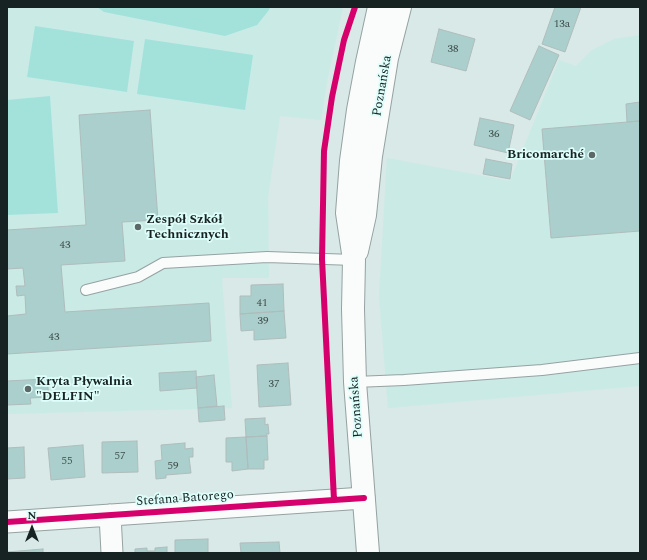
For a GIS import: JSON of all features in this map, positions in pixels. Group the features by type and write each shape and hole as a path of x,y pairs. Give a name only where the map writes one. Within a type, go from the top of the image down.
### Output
{"main road":[{"name":"Poznańska","path":"368,553 355,382 353,309 354,260 347,213 351,161 358,110 379,7"},
{"name":"Poznańska","path":"354,260 366,215 370,156 387,58 400,7"}],"street":[{"name":"Stefana Batorego","path":"7,522 364,498"},
{"path":"110,515 112,553"}],"lane":[{"path":"86,290 138,277 163,263 266,257 354,260"},
{"path":"355,382 542,370 640,358"}],"shaded area":[{"name":"Zespół Szkół Technicznych","path":"7,7 343,7 327,82 321,120 280,116 268,197 269,278 222,278 232,408 7,414"},
{"path":"97,7 270,7 257,25 225,36 104,12"},
{"path":"35,26 134,41 127,92 27,77"},
{"path":"640,35 640,386 388,408 379,296 387,158 510,181 559,60 576,66 592,50 614,39"},
{"path":"145,39 253,55 245,110 137,94"},
{"path":"50,96 58,213 7,215 7,100"}],"building":[{"path":"555,7 581,7 565,52 542,44"},
{"path":"439,29 475,39 466,71 431,62"},
{"path":"539,46 559,55 530,120 510,111"},
{"path":"640,102 640,121 627,122 626,104"},
{"path":"150,110 158,220 122,222 125,261 61,265 65,312 209,303 211,341 7,354 7,316 26,314 25,295 17,296 16,286 25,286 23,268 7,269 7,230 86,225 79,115"},
{"path":"480,118 514,125 508,153 474,145"},
{"name":"Bricomarché","path":"640,121 640,231 551,238 542,129"},
{"path":"486,159 512,164 510,179 483,174"},
{"path":"283,284 284,311 240,314 240,296 251,296 251,285"},
{"path":"284,311 286,338 254,340 254,330 241,331 240,314"},
{"path":"288,363 291,405 259,407 257,365"},
{"path":"196,371 197,388 160,391 159,373"},
{"path":"214,375 217,406 198,408 196,377"},
{"name":"Kryta Pływalnia \"DELFIN\"","path":"47,379 49,397 30,398 31,404 7,405 7,381"},
{"path":"224,406 225,420 199,422 198,408"},
{"path":"265,418 265,425 268,424 269,434 266,434 267,436 246,437 245,419"},
{"path":"267,436 268,460 264,460 264,469 248,469 246,437"},
{"path":"246,437 248,469 232,471 232,462 226,462 226,438"},
{"path":"137,441 138,472 102,473 102,442"},
{"path":"185,443 185,449 193,448 193,457 189,457 191,473 166,475 166,478 156,479 155,461 162,460 161,445"},
{"path":"83,445 85,477 51,480 48,448"},
{"path":"24,447 25,478 7,479 7,448"},
{"path":"208,539 208,553 175,553 175,540"},
{"path":"279,542 280,553 241,553 240,543"},
{"path":"167,547 167,553 135,553 135,549 147,548 147,551 155,551 155,548"},
{"path":"43,549 43,553 7,553 7,552"}],"cycle path":[{"path":"334,500 322,259 324,151 332,97 344,40 355,7"},
{"path":"7,522 364,498"}],"place":[{"name":"Bricomarché","path":"592,155"},
{"name":"Zespół Szkół Technicznych","path":"138,227"},
{"name":"Kryta Pływalnia \"DELFIN\"","path":"28,389"}]}
